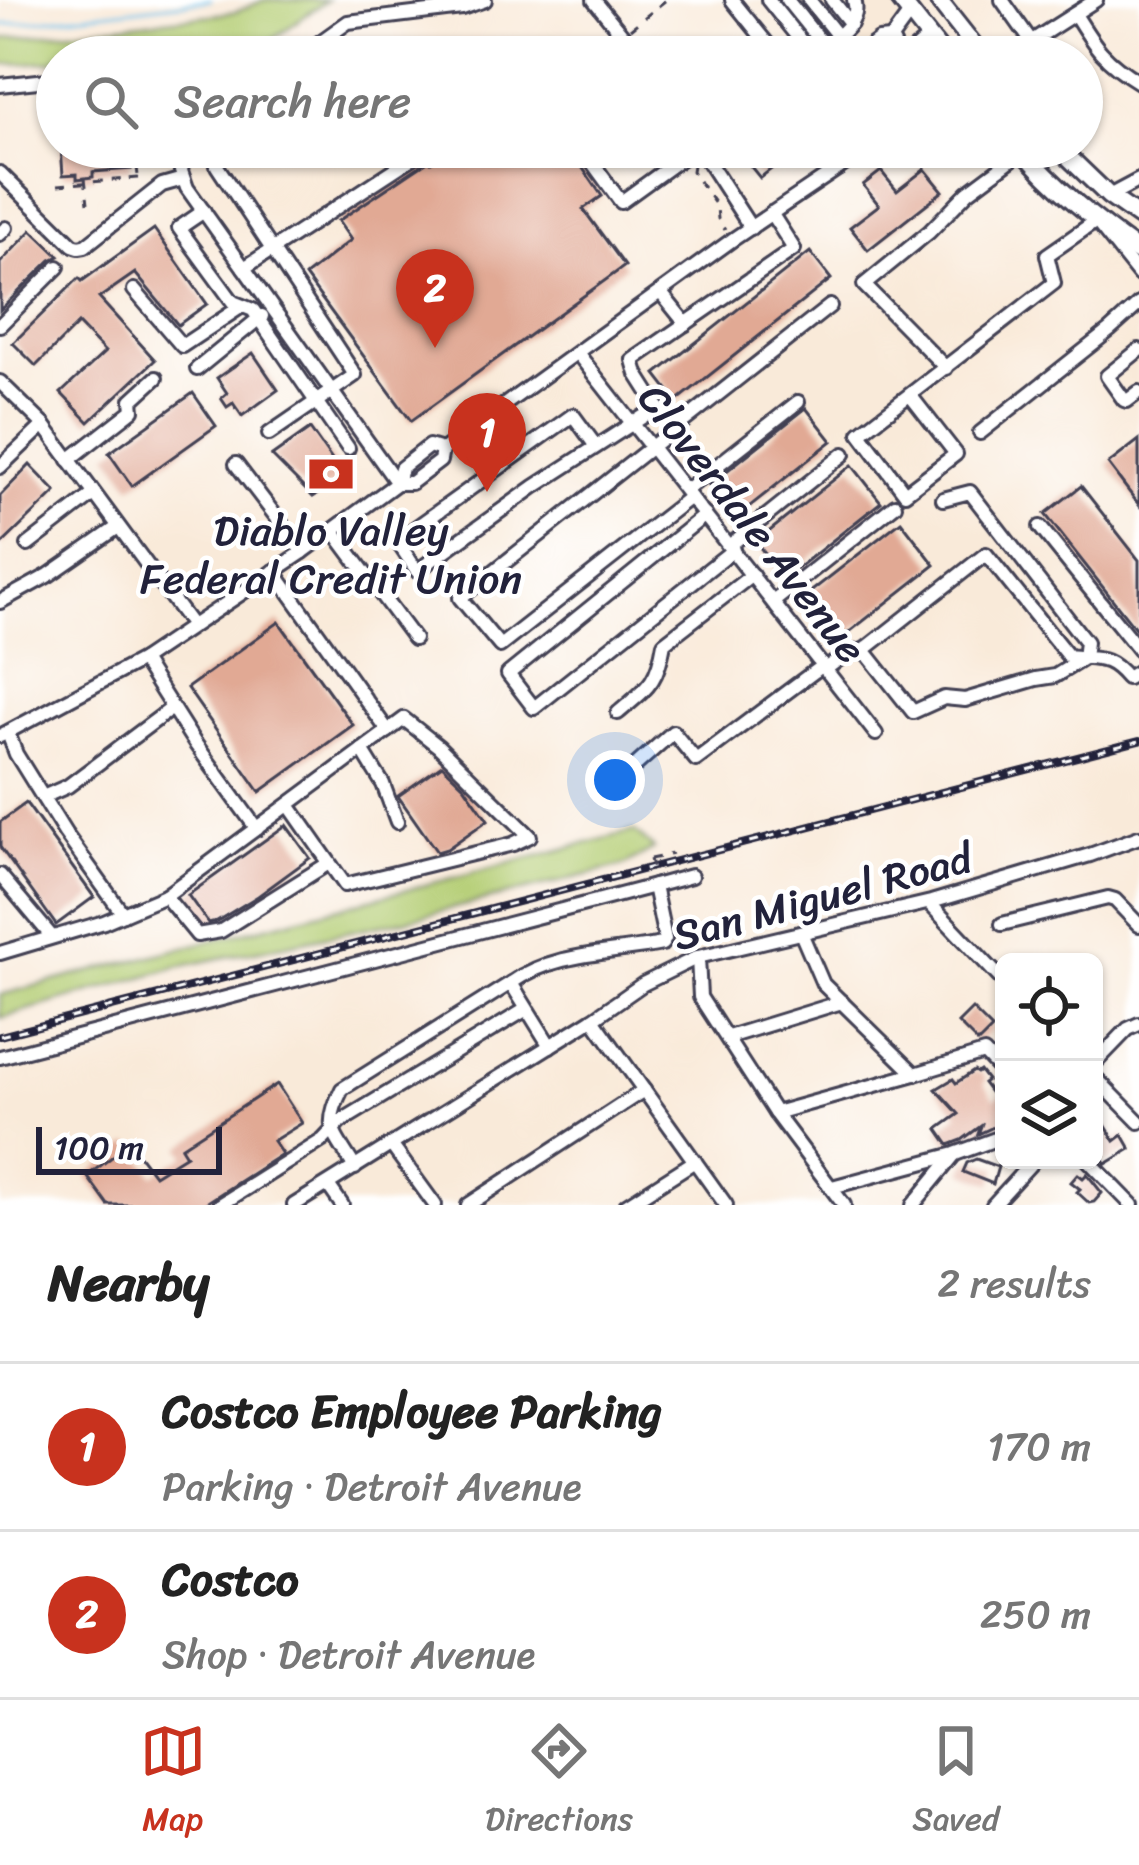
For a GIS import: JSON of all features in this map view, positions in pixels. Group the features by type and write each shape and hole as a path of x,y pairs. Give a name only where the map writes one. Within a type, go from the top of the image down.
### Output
{"main road":[{"path":"938,0 966,36"},
{"path":"905,7 929,36"},
{"path":"1042,168 1096,221 1139,252"},
{"path":"1080,168 1139,218"}],"street":[{"path":"328,36 348,22 462,8 484,0"},
{"path":"594,0 623,36"},
{"path":"732,0 761,36"},
{"path":"768,0 800,36"},
{"path":"787,0 806,36"},
{"path":"809,0 838,35 858,12 854,0"},
{"path":"832,0 851,25"},
{"path":"1002,0 1027,36"},
{"path":"1039,36 1096,0"},
{"path":"1075,14 1088,36"},
{"path":"1103,55 1139,82"},
{"path":"0,85 36,81"},
{"path":"182,168 183,179 204,211 397,483"},
{"path":"219,168 355,375 269,434"},
{"path":"244,268 397,168"},
{"path":"596,168 621,202 670,168"},
{"path":"712,168 751,228"},
{"path":"123,914 4,735 142,660 303,552 397,483 400,468 429,446 442,450 839,168"},
{"path":"946,368 865,285 998,168"},
{"path":"0,173 79,248 159,188 183,179"},
{"path":"1109,196 1139,180"},
{"path":"204,211 179,228 233,302 253,310 348,448"},
{"path":"595,445 574,415 397,541 417,571 658,406 633,360 794,249 771,213"},
{"path":"910,395 956,454 905,493 860,433 1054,283 1048,255 1096,221 1139,275"},
{"path":"0,325 58,266"},
{"path":"134,290 182,346 242,306"},
{"path":"661,293 686,324"},
{"path":"980,433 1139,304"},
{"path":"798,402 500,646 460,598 830,307"},
{"path":"197,368 273,308"},
{"path":"1139,350 1107,376 1124,400 1139,392"},
{"name":"Cloverdale Avenue","path":"578,353 876,734"},
{"path":"69,460 133,410 132,400 156,377"},
{"path":"0,382 44,425 192,626"},
{"path":"338,434 354,422"},
{"path":"0,467 44,425"},
{"path":"705,515 508,674 534,708 844,454"},
{"path":"236,464 303,552"},
{"path":"943,500 970,493 1086,642 1084,658"},
{"path":"28,545 94,494"},
{"path":"773,602 895,505"},
{"path":"0,602 49,575 118,526"},
{"path":"1040,527 1139,650"},
{"path":"333,530 414,639"},
{"path":"627,773 673,731 696,760 824,667 864,650 986,554 1068,656 1115,663 1133,674"},
{"path":"274,571 388,731"},
{"path":"618,713 652,684 664,644 752,575"},
{"path":"864,650 913,712 944,698 965,700 1055,676 1084,658"},
{"path":"142,660 257,829"},
{"path":"43,797 68,786 172,708"},
{"path":"0,953 165,896 404,719 530,836 345,885 289,805"},
{"path":"362,750 397,822"},
{"name":"San Miguel Road","path":"294,1205 643,984 698,957 928,903 1139,837"},
{"path":"165,896 197,934 221,931 329,863"},
{"path":"0,875 52,938"},
{"path":"0,1057 691,876"},
{"path":"355,1168 332,1131 329,1114 342,1089 523,975 565,959 662,944 665,939 654,882"},
{"path":"1002,924 1108,898 1139,925"},
{"path":"928,903 995,973"},
{"path":"801,933 823,984 915,1074"},
{"path":"698,957 700,997 775,1114 844,1205"},
{"path":"512,983 550,1046"},
{"path":"728,1037 842,1002"},
{"path":"220,1205 323,1140 340,1122 525,1010"},
{"path":"593,1019 726,1205"},
{"path":"1097,1061 1139,1024"},
{"path":"775,1114 984,1053 995,1065"},
{"path":"1103,1085 1139,1122"},
{"path":"468,1205 644,1090"},
{"path":"832,1187 995,1139"},
{"path":"392,1146 435,1205"},
{"path":"913,1205 955,1154"},
{"path":"626,1205 694,1161"},
{"path":"993,1205 1026,1169"},
{"path":"1097,1169 1132,1205"},
{"path":"328,1185 342,1205"},
{"path":"1106,1205 1118,1190"}],"path":[{"path":"137,168 138,178"},
{"path":"692,168 733,240"},
{"path":"58,185 138,178 159,188"},
{"path":"86,180 88,203"},
{"path":"654,882 650,859 660,857"}],"green space":[{"path":"264,0 327,0 277,36 36,36 36,62 0,65 0,39 236,12"},
{"path":"634,831 654,849 623,866 414,918 177,967 0,1018 0,995"}],"building":[{"path":"62,168 131,168 93,172 93,177 77,179 77,174 63,175"},
{"path":"417,168 583,168 602,196 583,209 625,266 411,421 305,276 351,240 338,221"},
{"path":"752,168 773,168 760,178"},
{"path":"925,169 943,191 868,250 850,227 879,205 863,185 881,171 897,191"},
{"path":"154,229 207,304 178,325 135,273 99,298 155,360 89,422 61,393 105,352 78,324 36,366 13,343 79,278 82,281"},
{"path":"32,230 59,256 0,310 0,263"},
{"path":"810,252 831,279 677,401 656,374"},
{"path":"253,353 278,390 242,416 233,403 227,407 221,398 227,393 217,378"},
{"path":"193,393 216,426 132,486 109,453"},
{"path":"806,408 832,441 735,518 709,485"},
{"path":"310,429 344,477 313,497 272,456"},
{"path":"1139,440 1139,505 1108,464"},
{"path":"30,465 56,492 0,546 0,496"},
{"path":"852,465 881,502 784,579 756,542"},
{"path":"1081,486 1139,560 1139,633 1045,514"},
{"path":"901,521 935,565 838,641 804,597"},
{"path":"279,622 353,725 260,792 187,688"},
{"path":"442,765 488,820 437,852 398,796"},
{"path":"26,803 94,897 56,925 0,847 0,822"},
{"path":"286,825 310,858 258,896 208,923 188,895"},
{"path":"972,1009 992,1029 978,1043 958,1023"},
{"path":"980,1071 995,1099 995,1126 978,1134 981,1126 949,1145 938,1129 959,1114 936,1089 953,1079 956,1083"},
{"path":"277,1084 302,1123 273,1141 282,1154 203,1205 108,1205 87,1176 130,1143 154,1175 186,1155 181,1147"},
{"path":"1103,1124 1115,1141 1123,1135 1131,1149 1106,1164 1103,1160"},
{"path":"976,1159 995,1166 993,1184 963,1172"},
{"path":"1078,1174 1083,1178 1087,1174 1102,1193 1094,1202 1089,1203 1071,1182"}],"waterway":[{"path":"0,25 210,0"}],"railway":[{"path":"0,1036 1139,741"}],"place":[{"name":"Costco","path":"435,348"},
{"name":"Diablo Valley Federal Credit Union","path":"331,474"},
{"name":"Costco Employee Parking","path":"487,492"}]}
